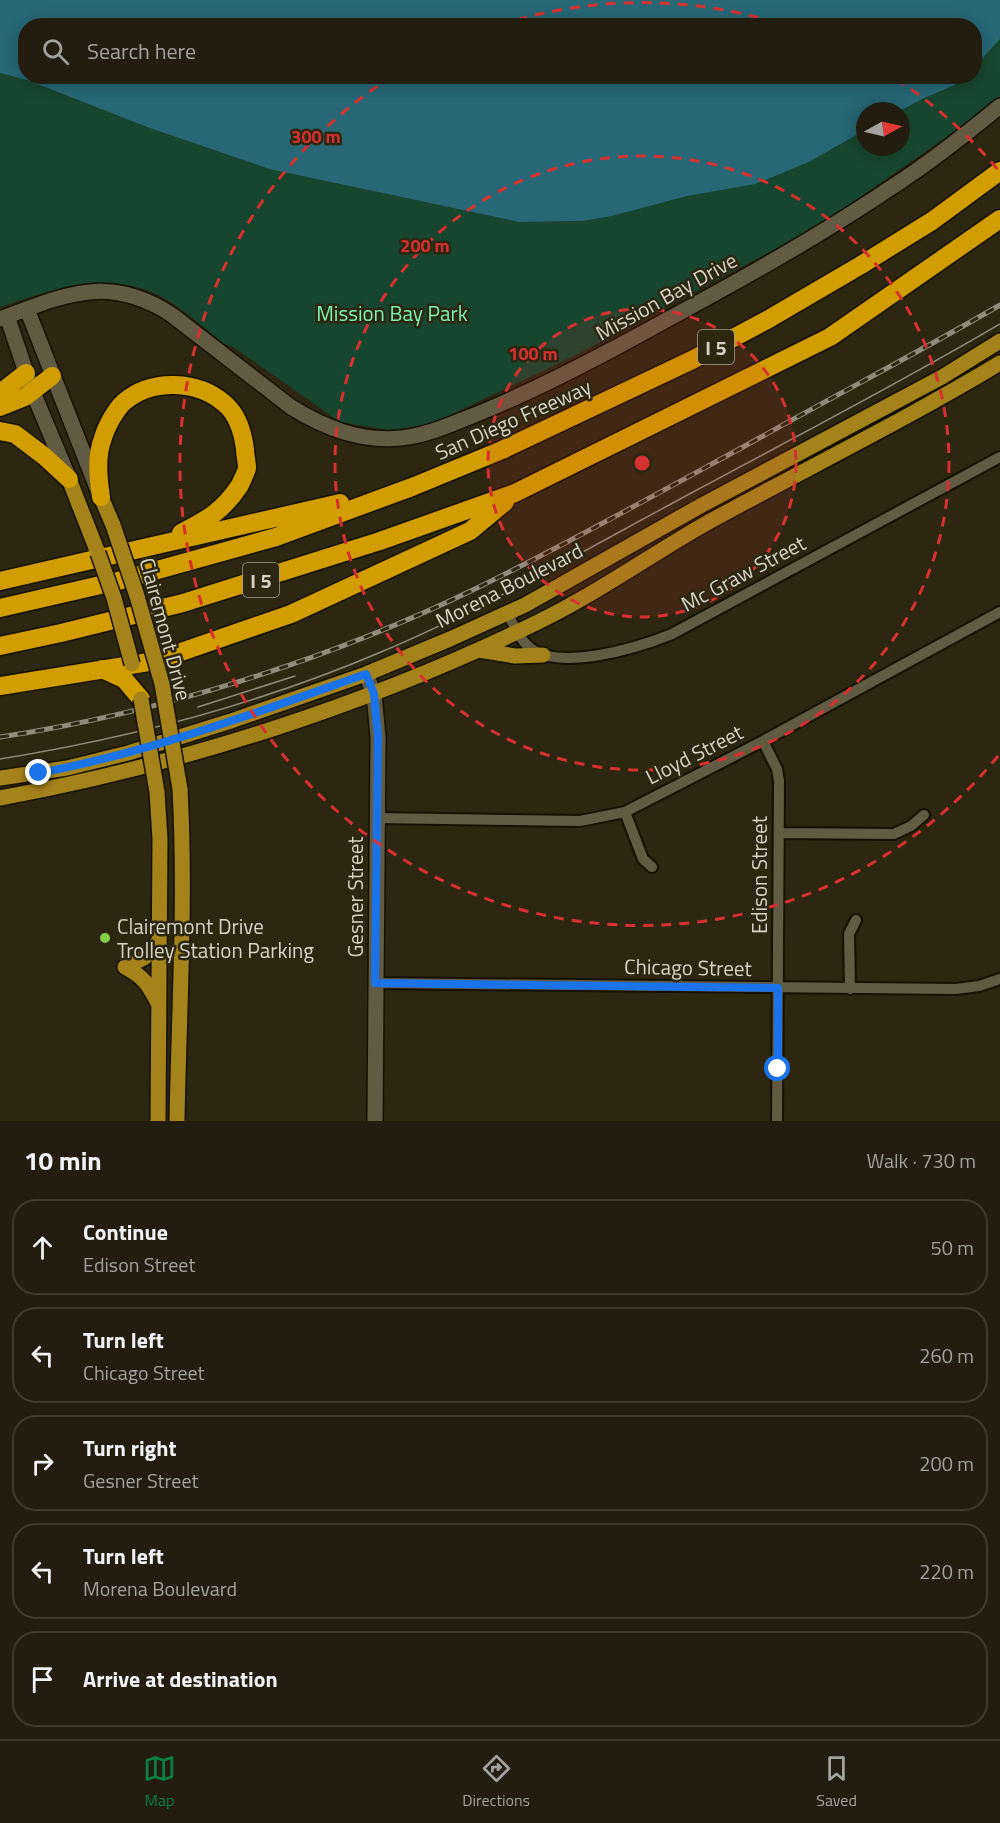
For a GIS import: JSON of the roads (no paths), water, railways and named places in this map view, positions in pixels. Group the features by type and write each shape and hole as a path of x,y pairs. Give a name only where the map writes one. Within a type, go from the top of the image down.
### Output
{"highway":[{"name":"San Diego Freeway","path":"0,608 118,581 276,537 412,487 575,417 692,360 767,320 921,227 1000,171"},
{"name":"I 5","path":"0,646 183,603 380,541 515,493 830,337 1000,219"},
{"path":"0,393 52,376"},
{"path":"0,407 25,396 29,382"},
{"path":"101,497 98,473 103,437 122,404 141,391 157,386 178,384 209,393 227,405 239,423 244,441 247,469 242,480 232,498 220,511 160,543"},
{"path":"0,431 15,434 69,479"},
{"path":"0,580 412,487"},
{"path":"0,686 155,661 291,614 471,531 515,493"},
{"path":"0,576 40,572"},
{"path":"102,669 124,679 141,699"}],"main road":[{"name":"Mission Bay Drive","path":"3,318 57,298 89,291 135,295 154,303 172,315 311,420 352,435 384,439 404,438 434,431 528,393 768,264 897,184 1000,106"},
{"name":"Clairemont Drive","path":"27,309 113,525 137,596 162,684 180,789 183,844 177,1121"},
{"name":"Clairemont Drive","path":"3,318 69,479 114,598 141,699 157,792 160,839 158,1121"},
{"name":"Morena Boulevard","path":"0,778 67,768 128,753 231,721 366,674 507,613 942,376 1000,341"},
{"name":"Morena Boulevard","path":"0,798 75,784 233,741 374,694 478,650 539,622 703,525 948,394 1000,363"},
{"path":"478,650 515,656 543,655"},
{"name":"Gesner Street","path":"366,674 374,694 378,737 375,1121"},
{"path":"159,941 144,958 125,966 141,976 159,1004"}],"street":[{"name":"Mc Graw Street","path":"543,655 581,657 606,655 672,634 1000,458"},
{"name":"Lloyd Street","path":"376,818 580,821 624,812 763,741 1000,612"},
{"path":"507,613 527,646 543,655"},
{"name":"Edison Street","path":"763,741 777,769 779,781 777,1121"},
{"path":"624,812 643,859 652,867"},
{"path":"779,833 894,834 911,826 924,814"},
{"path":"850,988 849,934 856,920"},
{"name":"Chicago Street","path":"375,983 956,989 979,986 1000,979"}],"water":[{"path":"0,0 1000,0 1000,39 982,58 982,18 18,18 18,78 0,73"},
{"path":"37,84 957,84 910,106 910,102 856,102 856,135 811,161 755,184 687,196 612,216 583,221 519,222 269,169 147,127"}],"tram line":[{"path":"0,759 98,741 194,717 288,688 381,652 462,615 540,575 1000,324"},
{"path":"198,707 295,676"}],"railway":[{"path":"0,737 122,714 183,698 304,660 421,614 582,534 1000,305"}],"place":[{"name":"Clairemont Drive Trolley Station Parking","path":"105,938"}],"park label":[{"name":"Mission Bay Park","path":"392,313"}]}
